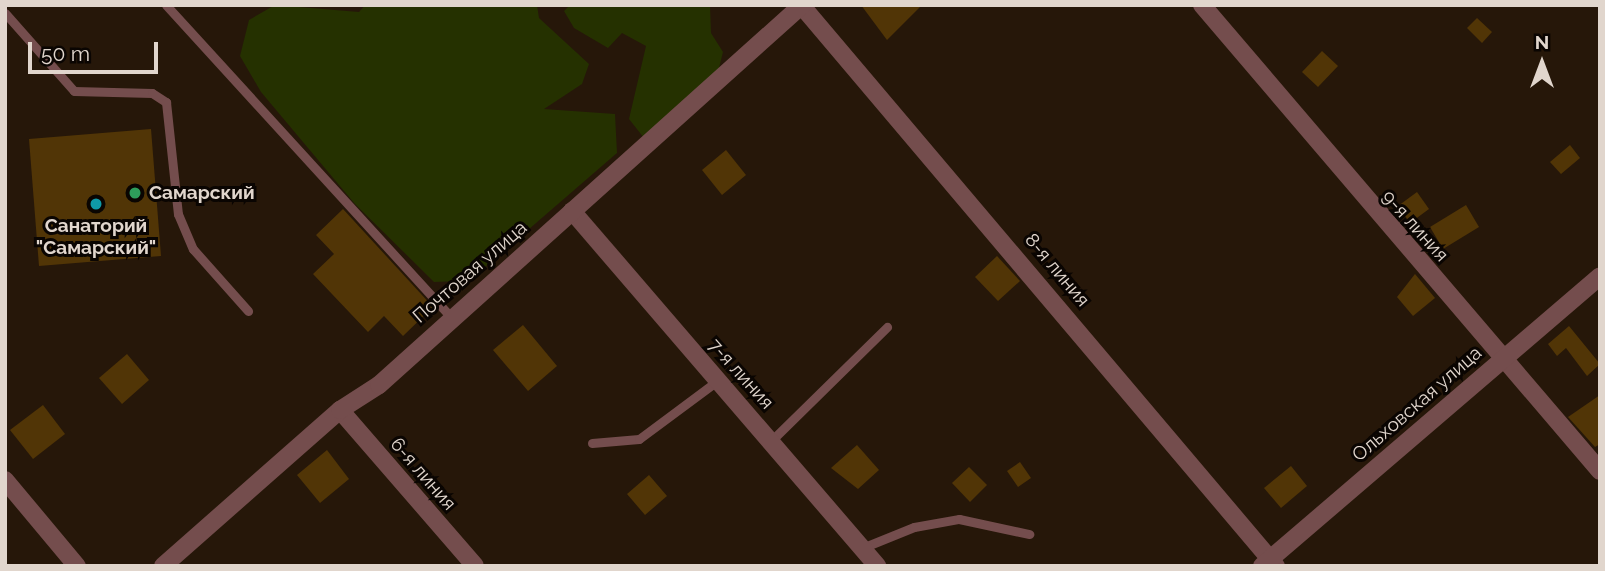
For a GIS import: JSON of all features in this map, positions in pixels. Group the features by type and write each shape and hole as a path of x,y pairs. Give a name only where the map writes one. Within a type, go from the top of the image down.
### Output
{"street":[{"name":"Почтовая улица","path":"163,566 340,410 379,385 449,316 572,211 801,5"},
{"name":"8-я линия","path":"801,5 1270,563"},
{"name":"9-я линия","path":"1202,5 1600,471"},
{"name":"7-я линия","path":"572,211 718,381 773,439 877,566"},
{"name":"Ольховская улица","path":"1270,563 1504,356 1600,276"},
{"name":"6-я линия","path":"340,410 475,566"},
{"path":"5,480 76,566"}],"lane":[{"path":"166,5 449,316"},
{"path":"5,13 74,92 152,93 166,102 178,214 194,249 248,312"},
{"path":"773,439 887,327"},
{"path":"592,443 639,439 718,381"},
{"path":"862,548 914,527 959,519 1029,534"}],"green space":[{"path":"275,5 359,12 365,5 537,5 539,18 589,64 582,84 544,109 615,114 617,153 485,267 462,281 434,282 355,204 261,92 240,56 249,20"},
{"path":"570,5 710,5 711,33 723,52 717,76 644,138 629,119 646,46 622,33 608,48 574,28 564,11"}],"building":[{"path":"861,5 922,5 887,40"},
{"path":"1477,18 1492,32 1482,43 1467,28"},
{"path":"1322,51 1338,66 1318,87 1302,72"},
{"name":"Санаторий \"Самарский\"","path":"151,129 161,256 39,266 29,139"},
{"path":"1570,145 1580,158 1561,174 1550,162"},
{"path":"726,150 746,175 722,195 702,170"},
{"path":"1417,192 1429,209 1410,223 1398,206"},
{"path":"1466,205 1479,227 1443,249 1430,227"},
{"path":"343,209 433,307 403,336 384,316 368,332 313,274 334,254 316,235"},
{"path":"997,256 1020,281 998,301 975,277"},
{"path":"1415,274 1435,298 1413,316 1397,297"},
{"path":"523,325 557,366 528,391 493,350"},
{"path":"1569,326 1600,364 1587,376 1566,348 1557,356 1548,344"},
{"path":"127,354 149,380 122,404 99,378"},
{"path":"1600,395 1600,444 1595,447 1568,417"},
{"path":"43,405 65,434 33,459 10,430"},
{"path":"857,445 879,470 858,489 831,468"},
{"path":"327,450 349,479 320,503 297,475"},
{"path":"1020,462 1031,478 1018,487 1007,471"},
{"path":"1291,466 1307,486 1281,508 1264,488"},
{"path":"969,467 987,485 970,502 952,483"},
{"path":"649,475 667,496 645,515 627,494"}],"place":[{"name":"Самарский","path":"135,193"},
{"name":"Санаторий \"Самарский\"","path":"96,204"}]}
